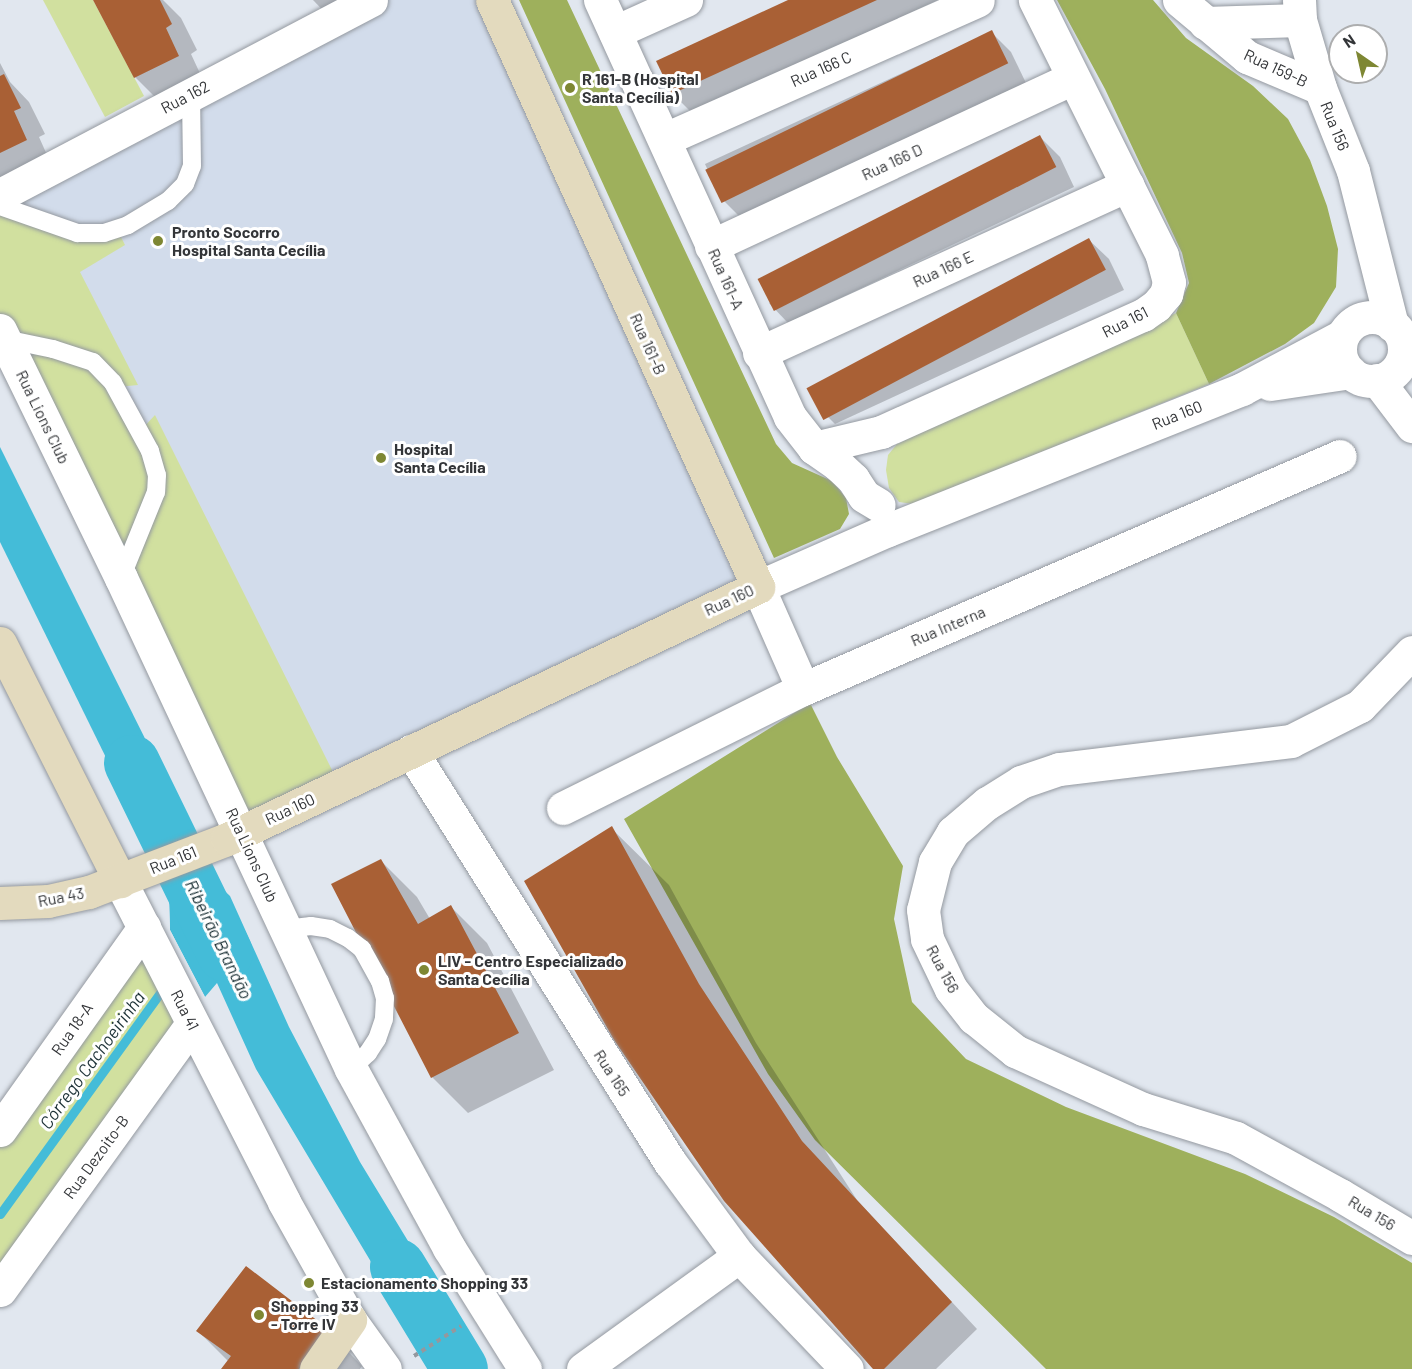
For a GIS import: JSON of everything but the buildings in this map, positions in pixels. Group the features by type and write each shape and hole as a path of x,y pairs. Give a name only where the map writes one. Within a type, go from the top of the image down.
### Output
{"street":[{"name":"Rua 162","path":"0,195 370,0"},
{"name":"Rua 161-B","path":"492,0 803,688"},
{"name":"Rua 161-A","path":"600,0 790,417 814,448 853,479 864,496 884,518"},
{"path":"615,32 686,0"},
{"name":"Rua 166 C","path":"665,139 978,0"},
{"name":"Rua 161","path":"814,448 881,432 1123,324 1156,306 1166,294 1169,282 1167,269 1035,0"},
{"name":"Rua 159-B","path":"1179,0 1247,57 1320,88"},
{"name":"Rua 159-B","path":"1205,23 1300,10"},
{"name":"Rua 156","path":"1300,10 1320,88 1353,171 1402,349"},
{"name":"Rua 166 D","path":"711,246 1073,78"},
{"name":"Rua 166 E","path":"759,353 1127,185"},
{"name":"Rua 156","path":"1349,329 1374,250"},
{"path":"1363,376 1395,371 1402,349 1374,317 1349,329 1341,356 1412,426"},
{"name":"Rua 160","path":"234,835 758,586 884,518 1242,389 1349,329"},
{"name":"Rua Lions Club","path":"2,334 121,578 234,835 286,929 351,1069 426,1207 486,1310 525,1369"},
{"name":"Rua 160","path":"1242,389 1363,376"},
{"path":"881,432 873,447 870,462 884,518"},
{"name":"Rua Interna","path":"563,808 803,688 1340,456"},
{"name":"Rua 41","path":"0,643 125,882 144,927 190,1020 284,1202 350,1320 398,1363"},
{"name":"Rua 156","path":"1412,652 1360,706 1291,741 1059,769 1021,782 987,803 953,832 935,862 923,910 927,939 951,989 974,1018 1015,1051 1143,1109 1236,1138 1340,1195 1412,1238"},
{"name":"Rua 165","path":"411,751 670,1162 740,1256 847,1369"},
{"name":"Rua 161","path":"125,882 234,835"},
{"name":"Rua 43","path":"0,903 68,898 125,882"},
{"name":"Rua 18-A","path":"0,1130 144,927"},
{"name":"Rua Dezoito-B","path":"0,1290 190,1020"},
{"path":"583,1369 740,1256"},
{"path":"316,1369 350,1320"}],"lane":[{"path":"0,206 77,233 104,233 128,225 168,201 186,184 192,166 191,93"},
{"path":"2,334 93,362 113,383 150,451 158,475 156,492 121,578"},
{"path":"286,929 311,926 330,929 348,938 362,949 380,981 385,998 384,1019 377,1039 368,1053 351,1069"}],"path":[{"path":"398,1363 486,1310"}],"shaded area":[{"name":"Hospital Santa Cecília","path":"371,0 492,0 758,587 340,786 0,195"}],"green space":[{"path":"43,0 93,0 144,96 105,117"},
{"path":"519,0 567,0 776,444 792,463 832,481 846,498 849,514 840,529 774,558"},
{"path":"1057,0 1153,0 1186,38 1253,86 1288,119 1310,160 1327,206 1338,249 1336,287 1314,323 1285,344 1209,384 1176,313 1189,283 1182,253 1105,89"},
{"path":"0,207 121,237 125,245 80,272 138,385 117,387 141,430 155,415 340,786 241,832 0,330"},
{"path":"1176,313 1209,384 913,504 899,502 889,488 886,470 888,455 897,444"},
{"path":"810,703 837,757 903,866 894,919 912,1002 966,1059 1066,1107 1245,1174 1334,1217 1412,1263 1412,1369 1046,1369 815,1140 768,1074 624,819"},
{"path":"144,927 187,1016 0,1290 0,1130"}],"water":[{"path":"0,447 187,823 147,841 0,542"},
{"path":"210,877 230,896 289,1027 360,1162 456,1320 420,1344 256,1069 217,983 205,997 170,930 169,899"}],"pier":[{"path":"210,874 212,876 169,899 170,930 205,997 203,999 167,931 166,899"}],"waterway":[{"name":"Ribeirão Brandão","path":"132,763 225,954"},
{"name":"Córrego Cachoeirinha","path":"0,1214 166,985"},
{"name":"Ribeirão Brandão","path":"398,1267 460,1369"}],"place":[{"name":"R 161-B (Hospital Santa Cecília)","path":"570,88"},
{"name":"Pronto Socorro Hospital Santa Cecília","path":"158,241"},
{"name":"Hospital Santa Cecília","path":"381,458"},
{"name":"LIV - Centro Especializado Santa Cecília","path":"424,970"},
{"name":"Estacionamento Shopping 33","path":"309,1283"},
{"name":"Shopping 33 - Torre IV","path":"259,1315"}]}
